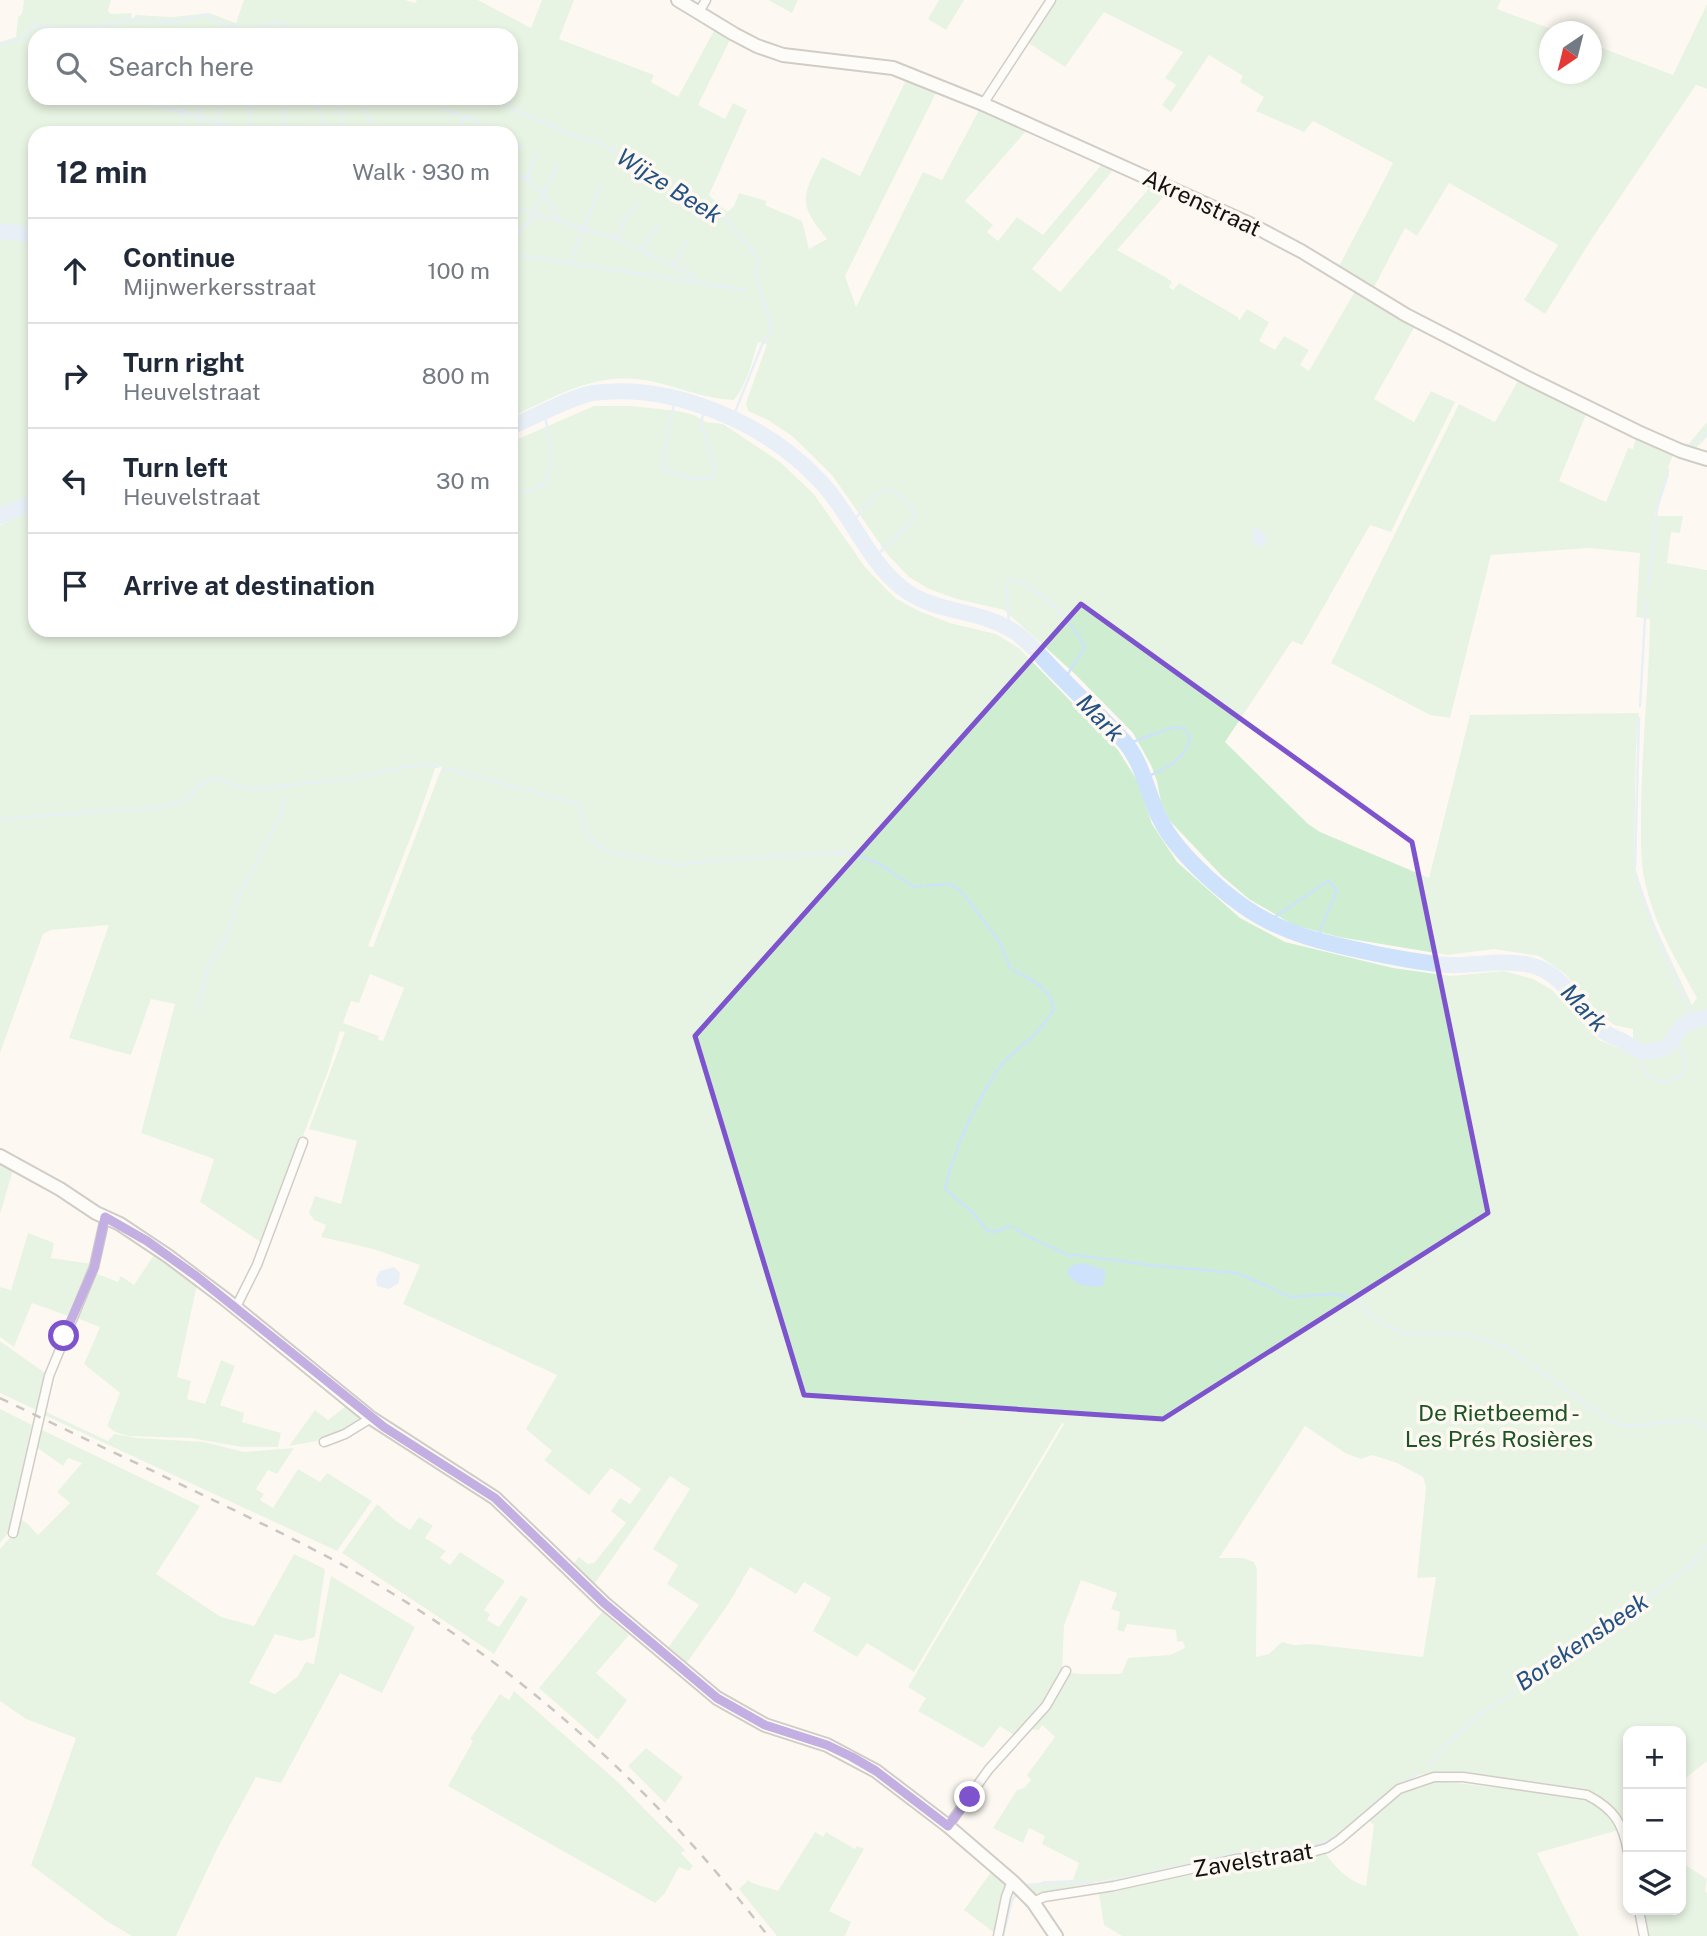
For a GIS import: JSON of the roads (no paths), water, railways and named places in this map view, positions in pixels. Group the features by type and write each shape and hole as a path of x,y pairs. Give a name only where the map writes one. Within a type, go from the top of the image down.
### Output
{"street":[{"name":"Akrenstraat","path":"678,0 734,34 783,55 894,68 983,104 1250,224 1301,251 1406,315 1521,375 1638,432 1707,459"},
{"path":"699,12 706,0"},
{"path":"983,104 1051,0"},
{"path":"236,1307 260,1257 303,1142"},
{"path":"0,1156 120,1224 168,1256 236,1307 371,1418 495,1498 604,1603 717,1698 765,1725 827,1745 876,1771 948,1826 1016,1885 1033,1902 1056,1936"},
{"path":"13,1534 49,1376 94,1268 105,1217"},
{"path":"324,1442 345,1434 371,1418"},
{"path":"948,1826 989,1769 1046,1706 1066,1671"},
{"name":"Zavelstraat","path":"1033,1902 1044,1897 1114,1886 1236,1858 1312,1852 1327,1848 1399,1789 1434,1776 1463,1777 1587,1795 1600,1802 1623,1829"},
{"path":"998,1936 1006,1897 1016,1885"},
{"path":"1640,1915 1644,1936"}],"water":[{"path":"1258,527 1266,538 1264,546 1253,545 1253,529"},
{"path":"1083,1263 1103,1269 1106,1273 1103,1285 1083,1285 1070,1277 1067,1273 1070,1266"},
{"path":"394,1267 400,1273 399,1283 389,1289 377,1286 376,1278 380,1271"}],"waterway":[{"name":"Wijze Beek","path":"78,28 99,27 129,19 176,22 203,15 222,24 241,28"},
{"name":"Wijze Beek","path":"258,28 278,22 289,28"},
{"name":"Wijze Beek","path":"33,28 36,24 53,28"},
{"name":"Wijze Beek","path":"0,45 28,34"},
{"path":"155,105 229,126"},
{"path":"183,105 183,112"},
{"path":"199,126 202,105"},
{"path":"218,126 220,105"},
{"path":"249,126 251,105"},
{"path":"284,126 285,105"},
{"path":"316,105 326,126"},
{"path":"341,105 342,126"},
{"path":"363,105 372,126"},
{"name":"Wijze Beek","path":"504,105 578,137 600,142 638,171 690,194 727,220 758,258 756,277 771,331 764,340 733,417"},
{"path":"441,107 463,118"},
{"path":"181,126 182,117"},
{"path":"461,126 465,117 480,122"},
{"path":"518,146 522,145"},
{"path":"527,179 537,153"},
{"path":"543,194 558,163"},
{"path":"518,174 545,196 558,219"},
{"path":"570,262 601,185"},
{"path":"518,233 530,221 542,196"},
{"path":"617,239 625,219 636,204"},
{"path":"518,209 617,239 690,274 695,282"},
{"path":"642,250 658,224"},
{"name":"Mark","path":"0,231 28,234"},
{"path":"673,264 688,240"},
{"path":"518,255 747,290"},
{"name":"Mark","path":"518,424 585,395 624,391 686,401 746,425 774,442 821,482 869,551 902,588 927,602 994,621 1013,631 1032,647 1131,750 1161,821 1186,856 1232,898 1276,925 1328,943 1416,961 1449,965 1530,965 1543,970 1564,985 1587,1016 1606,1033 1641,1051 1664,1048 1680,1029 1692,1021 1707,1017"},
{"path":"675,399 663,456 663,469 687,477 713,477 715,469 701,423 705,407"},
{"path":"518,490 528,491 539,487 550,467 550,440 544,413"},
{"path":"1693,445 1707,433"},
{"path":"1648,589 1657,508 1668,474"},
{"path":"850,523 879,492 886,490 893,491 914,510 913,520 874,558"},
{"name":"Mark","path":"0,516 28,505"},
{"path":"1008,627 1007,583 1013,579 1033,589 1054,607 1073,628 1085,647 1064,680"},
{"path":"1640,706 1646,600"},
{"path":"1635,867 1639,718"},
{"path":"1127,744 1174,727 1185,729 1190,737 1179,758 1145,778"},
{"path":"0,819 161,807 185,801 203,783 214,778 250,789 350,779 409,766 438,767"},
{"path":"445,768 579,804 587,836 606,851 679,865 846,852 878,863 914,887 922,886"},
{"path":"198,1010 209,965 226,939 238,898 279,818 283,797"},
{"path":"1635,874 1687,1005"},
{"path":"1269,921 1328,881 1337,890 1318,941"},
{"path":"926,886 951,884 962,892 999,941 1011,969 1044,989 1052,1002 1054,1010 1037,1032 1004,1062 995,1074 959,1144 945,1189 972,1212 988,1231 994,1232 1011,1226"},
{"path":"1689,1009 1694,1020"},
{"path":"1638,1051 1643,1068 1649,1076 1660,1081 1673,1080 1685,1067 1685,1060 1675,1040"},
{"path":"1015,1228 1069,1256 1237,1273 1291,1297 1333,1294 1349,1297 1362,1305 1369,1315 1401,1333 1465,1334 1507,1347 1527,1362"},
{"path":"1533,1366 1613,1423 1629,1426 1692,1420 1707,1428"},
{"name":"Borekensbeek","path":"1427,1767 1450,1741 1485,1710 1508,1697 1527,1676 1628,1613 1694,1562 1707,1546"},
{"name":"Borekensbeek","path":"1400,1785 1418,1773"},
{"name":"Borekensbeek","path":"1240,1853 1321,1844 1336,1837 1389,1792"},
{"name":"Borekensbeek","path":"1098,1884 1235,1854"},
{"name":"Borekensbeek","path":"1025,1885 1091,1883"},
{"name":"Borekensbeek","path":"1003,1936 1012,1900 1016,1895"}],"railway":[{"path":"0,1398 301,1543 368,1579 444,1627 547,1704 595,1746 685,1837 768,1936"}],"park label":[{"name":"De Rietbeemd - Les Prés Rosières","path":"1499,1426"}]}
